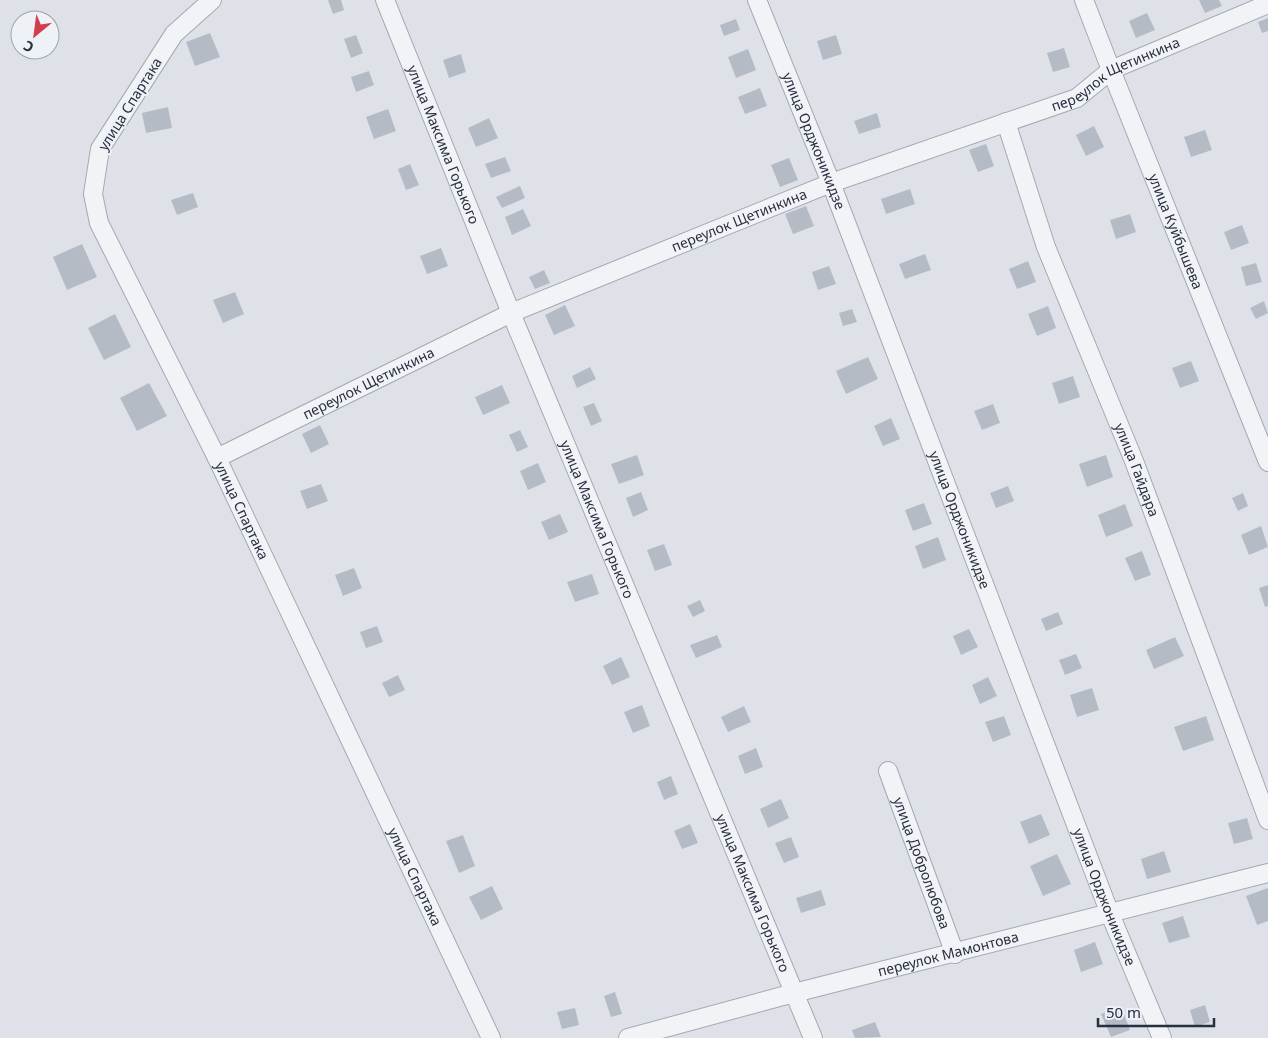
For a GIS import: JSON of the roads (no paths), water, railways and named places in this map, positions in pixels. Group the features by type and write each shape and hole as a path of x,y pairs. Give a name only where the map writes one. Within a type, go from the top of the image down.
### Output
{"street":[{"name":"улица Спартака","path":"212,0 174,34 100,149 93,194 99,223 217,458 490,1038"},
{"name":"улица Максима Горького","path":"385,0 511,313 813,1038"},
{"name":"улица Орджоникидзе","path":"757,0 831,183 1110,914 1162,1038"},
{"name":"улица Куйбышева","path":"1084,0 1268,462"},
{"name":"переулок Щетинкина","path":"217,458 511,313 831,183 1078,98 1111,70 1268,4"},
{"name":"улица Гайдара","path":"1006,122 1046,247 1134,461 1268,820"},
{"name":"улица Добролюбова","path":"888,771 955,954"},
{"name":"переулок Мамонтова","path":"628,1038 794,993 955,954 1268,873"}]}
